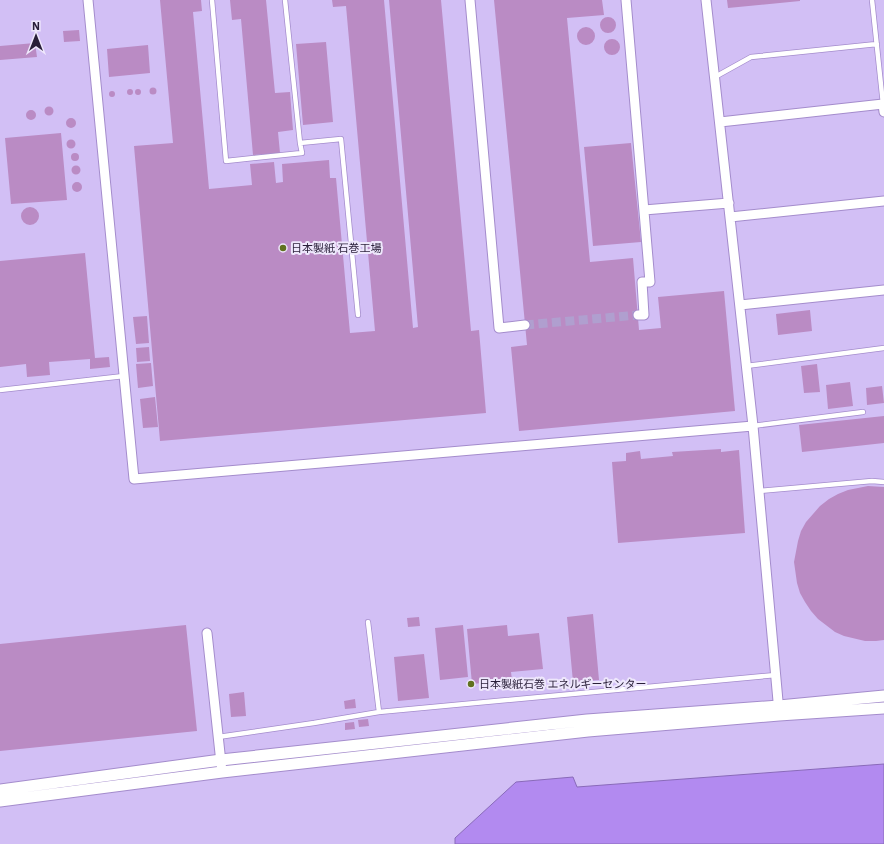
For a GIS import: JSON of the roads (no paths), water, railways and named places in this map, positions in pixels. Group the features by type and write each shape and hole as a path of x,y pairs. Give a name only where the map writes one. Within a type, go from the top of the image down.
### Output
{"street":[{"path":"88,0 134,479 753,426"},
{"path":"470,0 499,328 525,325"},
{"path":"626,0 650,282 642,282 644,315 638,315"},
{"path":"706,0 753,426 779,711"},
{"path":"720,122 884,108"},
{"path":"730,217 884,200"},
{"path":"644,210 729,203"},
{"path":"740,306 884,290"},
{"path":"207,633 222,772"},
{"path":"0,801 222,772 779,711 884,696"},
{"path":"0,790 221,760 587,720 779,711 884,708"}],"lane":[{"path":"212,0 226,161 302,153 285,0"},
{"path":"872,0 884,108"},
{"path":"715,77 751,57 877,44"},
{"path":"300,143 341,139 358,315"},
{"path":"746,366 884,348"},
{"path":"0,390 124,376"},
{"path":"753,426 863,412"},
{"path":"759,491 872,481 884,482"},
{"path":"368,622 379,712"},
{"path":"218,737 379,712 776,675"}],"tunnel":[{"path":"525,325 638,315"}],"place":[{"name":"日本製紙 石巻工場","path":"283,248"},
{"name":"日本製紙石巻 エネルギーセンター","path":"471,684"}]}
